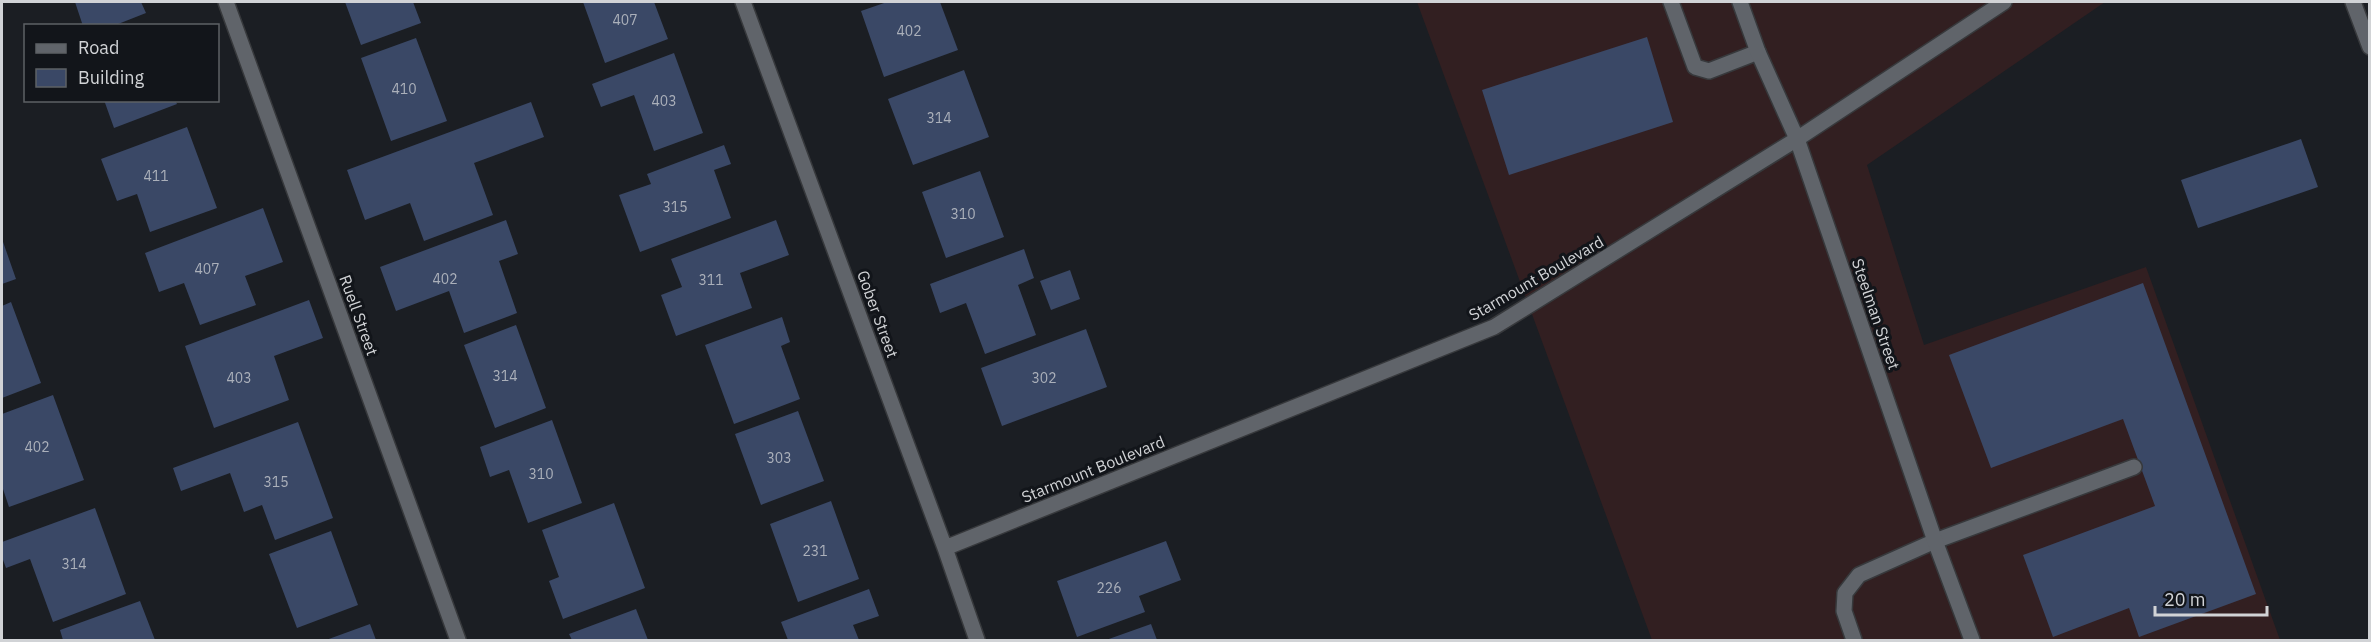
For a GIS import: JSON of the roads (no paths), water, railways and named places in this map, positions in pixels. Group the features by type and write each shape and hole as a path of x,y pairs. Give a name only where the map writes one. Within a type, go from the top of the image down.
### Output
{"street":[{"name":"Ruell Street","path":"226,2 458,640"},
{"name":"Gober Street","path":"744,2 977,640"},
{"path":"1671,2 1695,67 1709,71 1758,52"},
{"name":"Steelman Street","path":"1740,2 1758,52 1797,139 1935,541 1972,640"},
{"name":"Starmount Boulevard","path":"945,548 1494,327 1797,139 2004,2"},
{"path":"2353,2 2370,47"},
{"path":"1854,640 1844,611 1844,602 1845,593 1859,575 1935,541 2134,467"}]}
